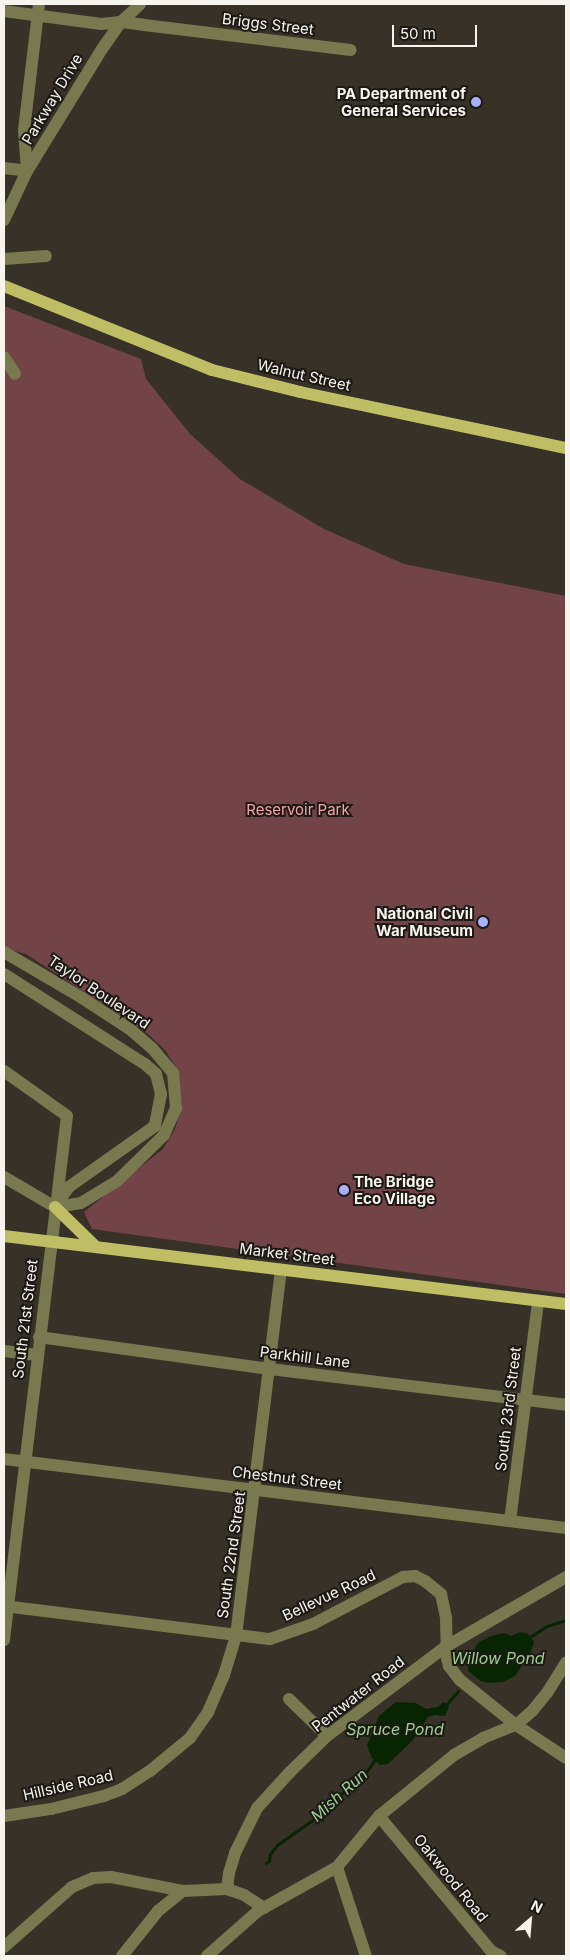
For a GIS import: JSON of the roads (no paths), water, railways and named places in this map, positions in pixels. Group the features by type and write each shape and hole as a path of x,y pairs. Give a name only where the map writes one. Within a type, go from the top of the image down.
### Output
{"main road":[{"name":"Walnut Street","path":"4,286 212,370 300,392 566,448"},
{"path":"54,1206 96,1247"},
{"name":"Market Street","path":"4,1236 566,1304"}],"street":[{"name":"Parkway Drive","path":"4,220 27,171 102,49 121,22 140,4"},
{"name":"Briggs Street","path":"4,11 38,9 101,24 121,22 350,50"},
{"path":"4,168 27,171 24,130 38,9"},
{"path":"4,259 46,256"},
{"path":"4,357 15,374"},
{"name":"Taylor Boulevard","path":"4,952 82,998 131,1030 152,1048 173,1073 176,1108 164,1135 117,1181 81,1203 54,1206"},
{"path":"4,974 145,1064 156,1074 161,1094 155,1126 70,1187 54,1206 4,1177"},
{"name":"South 21st Street","path":"4,1071 67,1116 54,1206 25,1462 10,1530 4,1640"},
{"name":"South 22nd Street","path":"236,1636 256,1490 281,1270"},
{"name":"South 23rd Street","path":"510,1522 538,1301"},
{"name":"Parkhill Lane","path":"40,1337 270,1369 566,1405"},
{"path":"4,1351 37,1355"},
{"name":"Chestnut Street","path":"4,1459 566,1528"},
{"name":"Bellevue Road","path":"6,1606 270,1639 313,1624 403,1577 415,1576 425,1580 441,1594 446,1618 445,1647 449,1666 460,1680 516,1726 566,1758"},
{"name":"Pentwater Road","path":"227,1889 228,1873 235,1853 257,1808 327,1736 445,1647 566,1577"},
{"name":"Hillside Road","path":"4,1816 51,1809 104,1796 122,1789 150,1771 190,1738 208,1712 224,1675 236,1636"},
{"path":"207,1956 220,1942 264,1908 337,1867 379,1816 454,1755 483,1738 516,1726 542,1699 566,1663"},
{"path":"289,1700 327,1736"},
{"name":"Oakwood Road","path":"379,1816 491,1951 501,1956"},
{"path":"337,1867 366,1956"},
{"path":"4,1947 72,1887 93,1878 111,1877 183,1891 227,1889 244,1895 264,1908"},
{"path":"122,1956 158,1911 183,1891"}],"water":[{"name":"Willow Pond","path":"520,1632 527,1633 534,1642 531,1652 515,1676 503,1682 489,1683 481,1681 468,1671 469,1657 479,1642 491,1636 504,1633 511,1636"},
{"name":"Spruce Pond","path":"396,1702 416,1703 426,1709 437,1707 444,1702 449,1707 445,1716 436,1715 428,1717 413,1740 388,1764 380,1765 372,1758 367,1745 379,1716"}],"waterway":[{"path":"528,1638 547,1626 566,1620"},
{"name":"Mish Run","path":"445,1706 458,1691"},
{"name":"Mish Run","path":"266,1863 269,1861 270,1854 277,1845 321,1814 323,1808 363,1777 376,1758"}],"place":[{"name":"PA Department of General Services","path":"476,102"},
{"name":"National Civil War Museum","path":"483,922"},
{"name":"The Bridge Eco Village","path":"344,1190"}],"park label":[{"name":"Reservoir Park","path":"298,810"}]}
